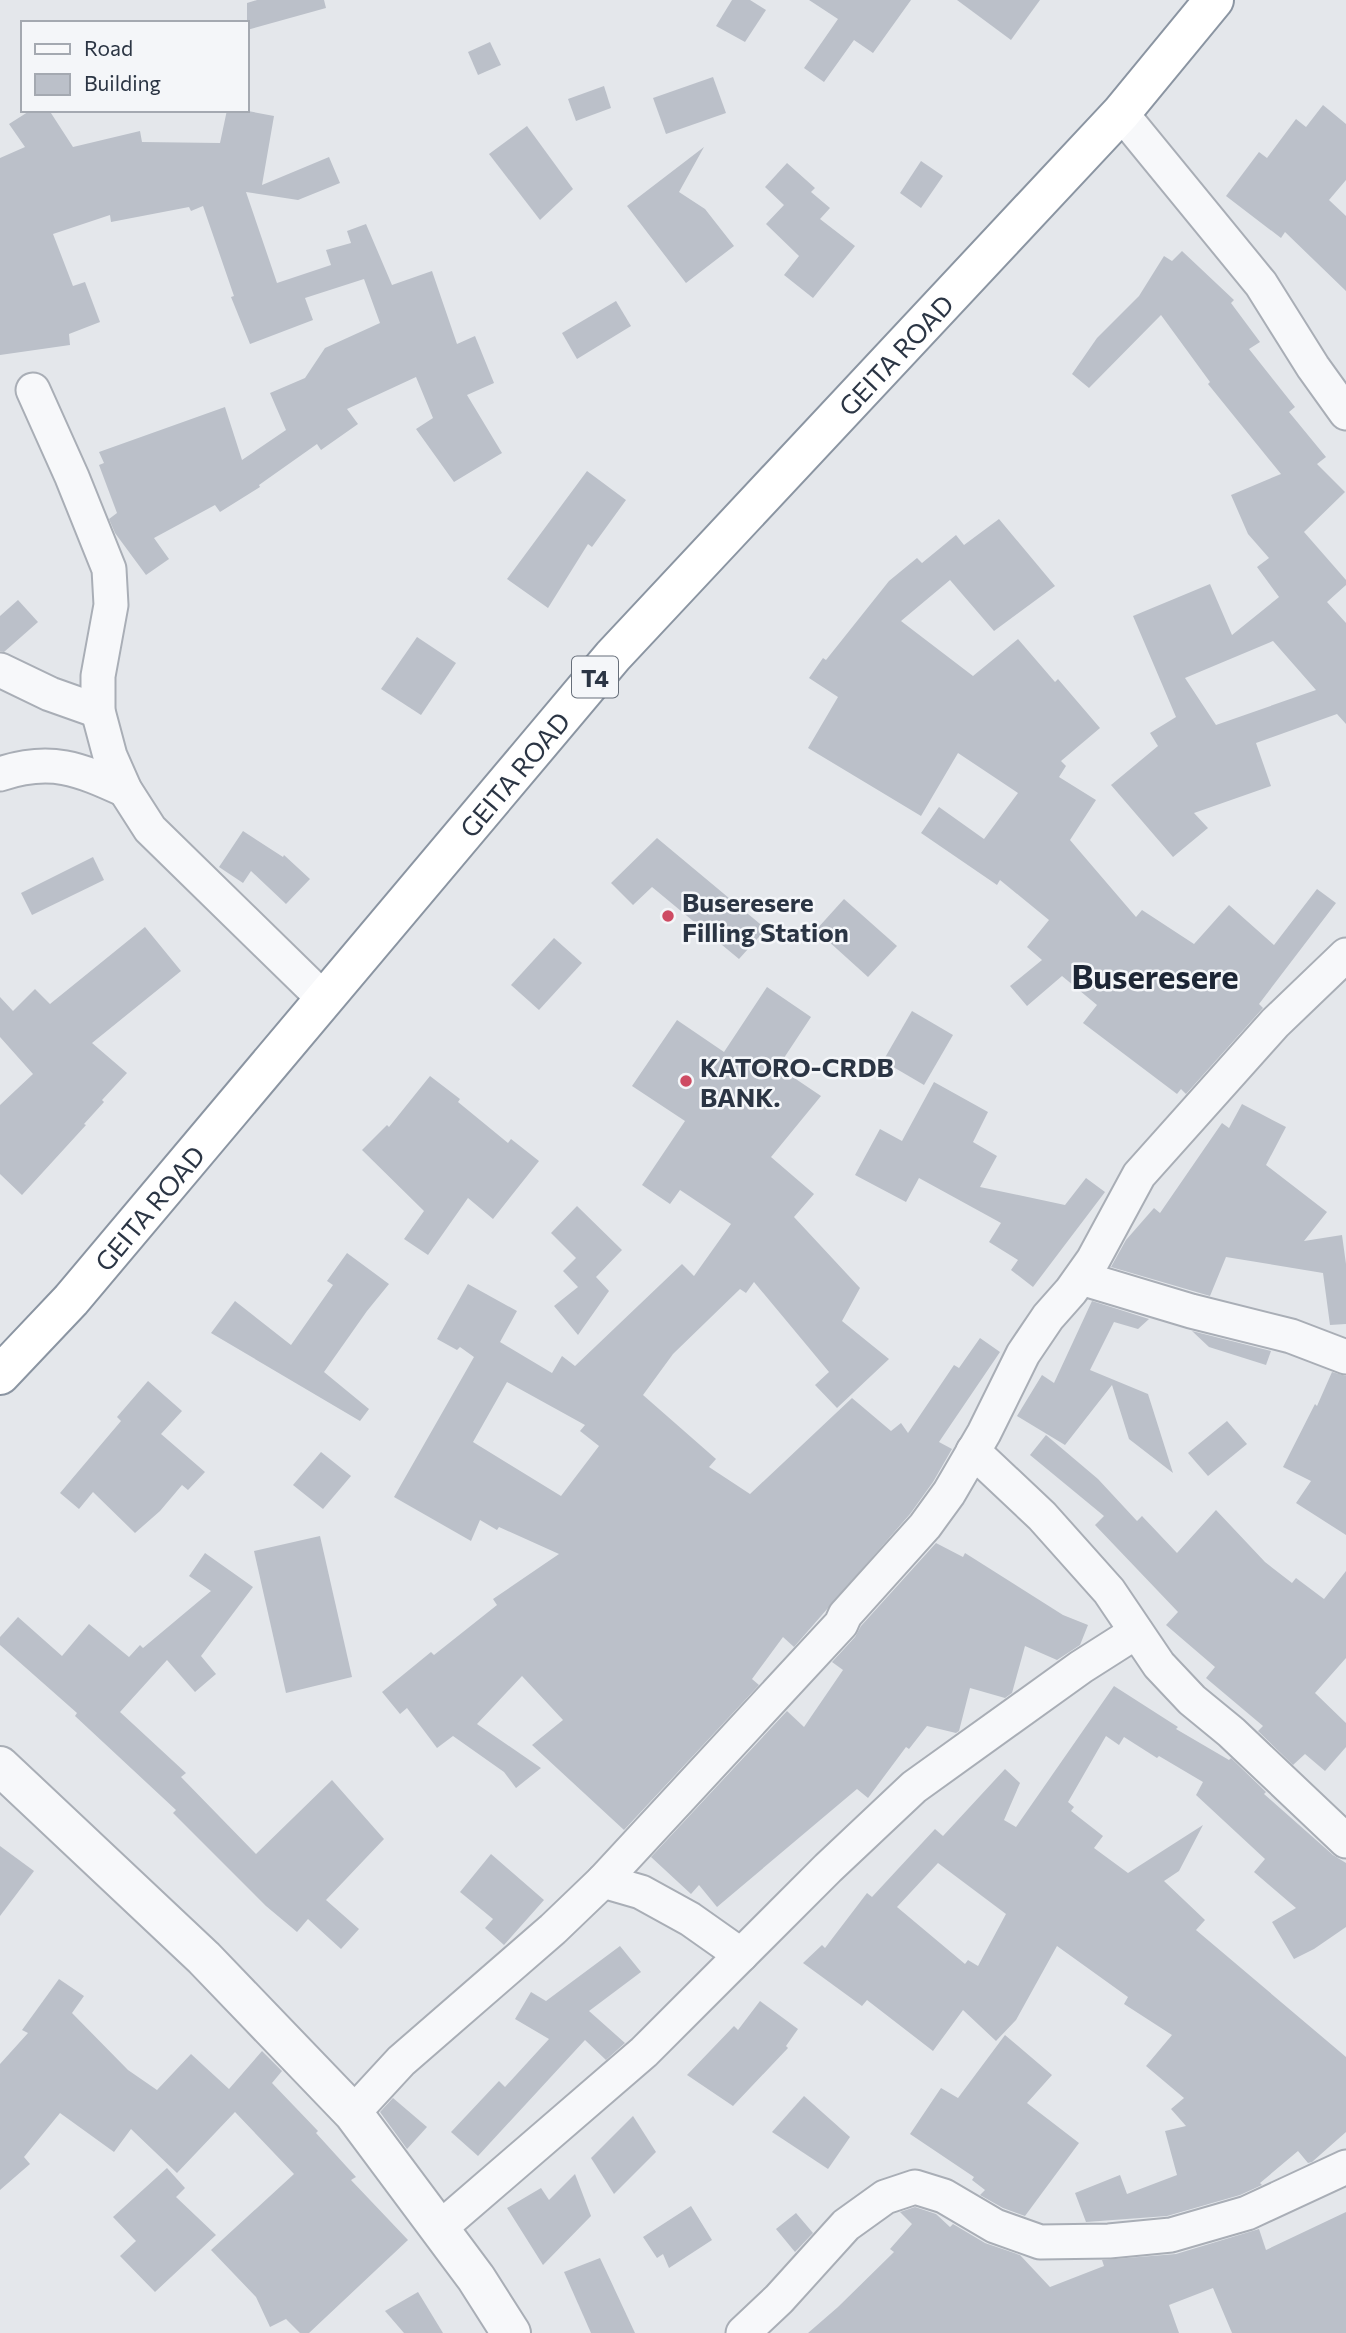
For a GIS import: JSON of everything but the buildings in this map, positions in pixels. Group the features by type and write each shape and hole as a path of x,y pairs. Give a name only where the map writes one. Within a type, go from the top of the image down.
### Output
{"highway":[{"name":"GEITA ROAD","path":"0,1375 71,1300 612,656 1121,113 1213,0"}],"street":[{"path":"1121,113 1261,284 1313,367 1346,413"},
{"path":"33,390 109,569 111,605 98,676 98,711 110,756 125,790 150,829 325,1000"},
{"path":"0,670 50,694 98,711"},
{"path":"0,774 14,769 50,765 83,771 125,790"},
{"path":"353,2113 401,2060 553,1929 603,1881 841,1624 845,1615 925,1526 949,1493 1023,1354 1093,1260 1139,1175 1275,1023 1346,955"},
{"path":"1081,1278 1191,1311 1291,1336 1346,1357"},
{"path":"973,1451 1042,1516 1108,1591 1159,1665 1192,1700 1231,1732 1346,1841"},
{"path":"440,2228 644,2052 828,1868 914,1787 1070,1675 1136,1632"},
{"path":"0,1766 204,1958 353,2113 476,2278 511,2333"},
{"path":"603,1881 641,1892 690,1919 741,1955"},
{"path":"743,2333 779,2299 846,2225 885,2197 915,2187 944,2196 995,2226 1040,2242 1109,2241 1171,2235 1247,2213 1346,2167"}],"place":[{"name":"Buseresere Filling Station","path":"668,916"},
{"name":"KATORO-CRDB BANK.","path":"686,1081"}],"district":[{"name":"Buseresere","path":"1155,975"}]}
